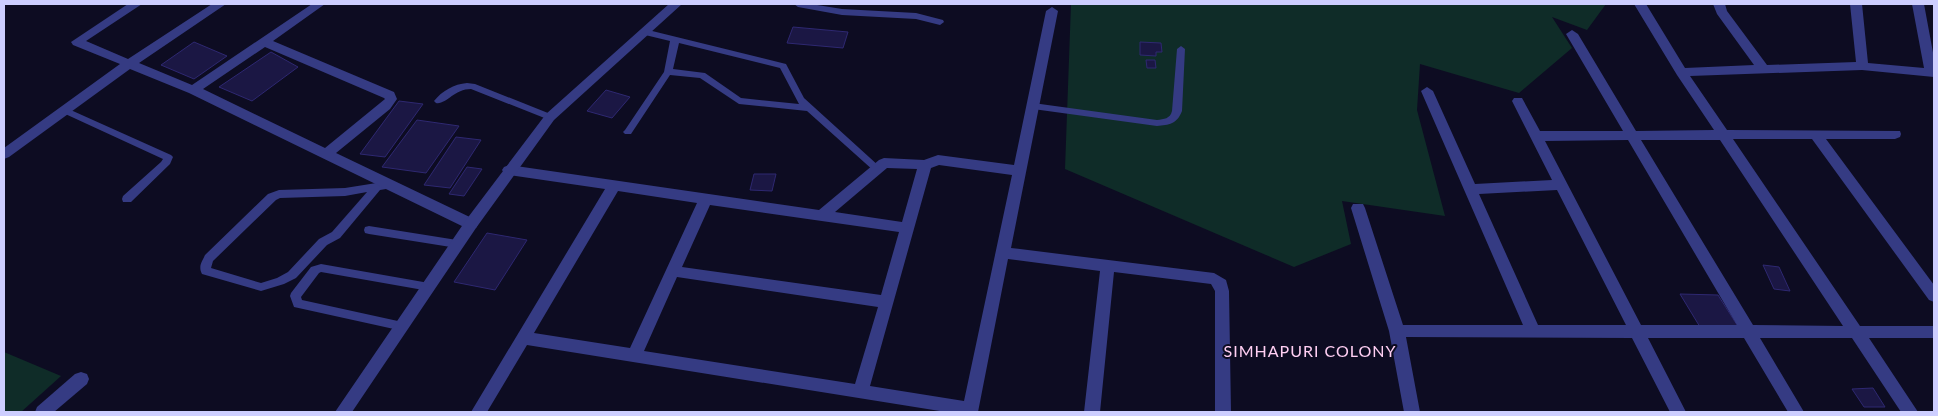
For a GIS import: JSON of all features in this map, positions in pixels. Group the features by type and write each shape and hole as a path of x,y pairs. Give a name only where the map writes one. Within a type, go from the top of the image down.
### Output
{"street":[{"path":"136,4 77,42 193,90 326,154 383,186 471,224"},
{"path":"4,154 130,63 220,4"},
{"path":"193,90 319,4"},
{"path":"343,412 471,224 509,170 550,117 676,4"},
{"path":"1640,4 1681,72 1910,412"},
{"path":"1719,4 1721,11 1764,70"},
{"path":"1856,4 1862,66"},
{"path":"1681,72 1862,66 1932,73 1918,4"},
{"path":"523,338 970,411 1052,11"},
{"path":"1572,34 1796,412"},
{"path":"264,42 390,95 391,100 386,106 326,154"},
{"path":"1427,91 1533,331"},
{"path":"1518,102 1678,412"},
{"path":"1815,134 1934,296"},
{"path":"1536,136 1895,134"},
{"path":"821,216 884,163 924,164 938,160 1019,171"},
{"path":"861,392 924,164"},
{"path":"509,170 906,228"},
{"path":"1470,189 1561,185"},
{"path":"479,412 614,186"},
{"path":"634,356 706,199"},
{"path":"1358,208 1397,331 1412,412"},
{"path":"1002,253 1214,279 1220,284 1223,412"},
{"path":"1092,412 1108,266"},
{"path":"673,272 885,302"},
{"path":"1397,331 1934,332"},
{"path":"43,412 80,378"}],"lane":[{"path":"798,4 842,12 916,16 940,22"},
{"path":"644,32 783,66 800,100 877,168"},
{"path":"628,132 668,72 675,40"},
{"path":"1033,106 1157,123 1168,122 1175,117 1177,111 1181,49"},
{"path":"668,72 702,75 740,101 808,108"},
{"path":"439,101 451,89 463,85 472,86 550,117"},
{"path":"64,110 168,157 165,164 127,199"},
{"path":"383,186 336,235 322,242 292,275 280,281 261,287 206,271 205,266 209,258 272,197 289,192 344,192 383,186"},
{"path":"369,230 457,244"},
{"path":"403,326 298,304 295,296 315,270 321,268 429,287"}],"green space":[{"path":"1071,4 1606,4 1587,30 1552,17 1572,48 1519,93 1420,64 1417,110 1445,216 1342,201 1351,244 1294,267 1065,169"},
{"path":"4,352 61,376 21,412 4,412"}],"building":[{"path":"793,27 848,32 843,48 787,43"},
{"path":"194,42 227,56 194,79 161,65"},
{"path":"1140,42 1161,43 1162,52 1156,52 1156,56 1140,55"},
{"path":"271,52 298,67 252,101 219,87"},
{"path":"1146,60 1155,60 1156,68 1147,68"},
{"path":"606,90 630,97 612,118 587,111"},
{"path":"399,101 423,104 385,157 360,154"},
{"path":"417,120 459,126 426,173 382,167"},
{"path":"456,137 481,140 450,188 424,185"},
{"path":"467,167 482,169 464,196 449,194"},
{"path":"754,174 776,174 772,191 750,190"},
{"path":"487,233 527,240 495,290 454,282"},
{"path":"1763,265 1779,267 1790,291 1774,289"},
{"path":"1680,294 1718,295 1739,328 1700,327"},
{"path":"1873,388 1885,407 1864,407 1852,389"}],"district":[{"name":"SIMHAPURI COLONY","path":"1310,351"}]}
